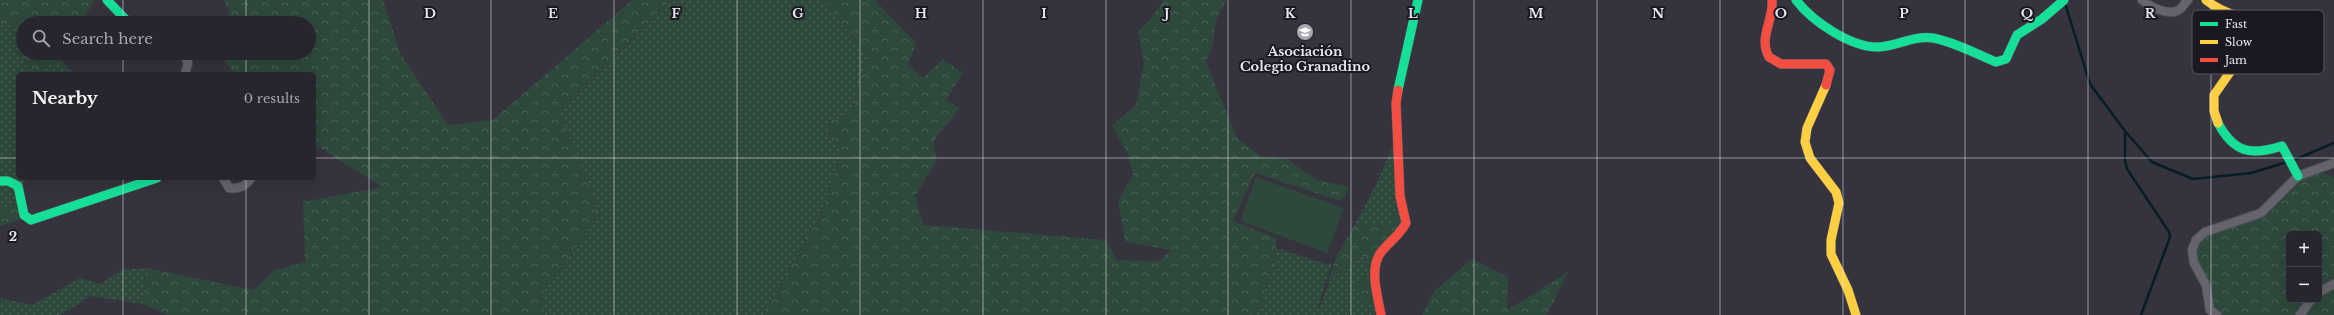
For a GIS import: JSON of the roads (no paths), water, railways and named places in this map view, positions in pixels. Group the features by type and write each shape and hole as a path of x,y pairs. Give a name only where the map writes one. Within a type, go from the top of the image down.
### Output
{"street":[{"path":"107,0 117,9 121,16"},
{"path":"1381,315 1375,277 1376,264 1381,252 1399,236 1406,223 1400,196 1396,103 1400,74 1418,0"},
{"path":"1772,0 1772,14 1764,43 1765,52 1772,60 1783,64 1818,62 1826,64 1830,70 1829,79 1807,128 1805,142 1810,158 1836,192 1839,203 1831,240 1831,254 1848,290 1856,315"},
{"path":"1796,0 1812,18 1859,44 1880,47 1902,40 1933,38 1996,62 2006,59 2017,35 2042,19 2064,0"},
{"path":"2142,0 2148,6 2174,11 2182,7 2188,0"},
{"path":"2206,0 2221,10"},
{"path":"186,60 188,63 186,72"},
{"path":"2228,74 2213,96 2213,107 2228,142 2236,148 2254,152 2282,146 2298,176"},
{"path":"2213,313 2206,285 2194,263 2192,250 2196,240 2205,232 2261,212 2298,176 2334,163"},
{"path":"0,181 12,182 19,186 22,194 24,215 31,220 126,190 152,180"},
{"path":"224,180 229,188 236,189 241,188 248,180"},
{"path":"2322,290 2334,284"},
{"path":"2300,315 2309,303"}],"waterway":[{"path":"2065,3 2090,84 2125,131 2152,162 2193,179 2251,173 2287,162"},
{"path":"2125,132 2125,161 2127,169 2169,232 2170,237 2141,315"},
{"path":"2294,160 2334,143"}],"place":[{"name":"Asociación Colegio Granadino","path":"1305,32"}]}
